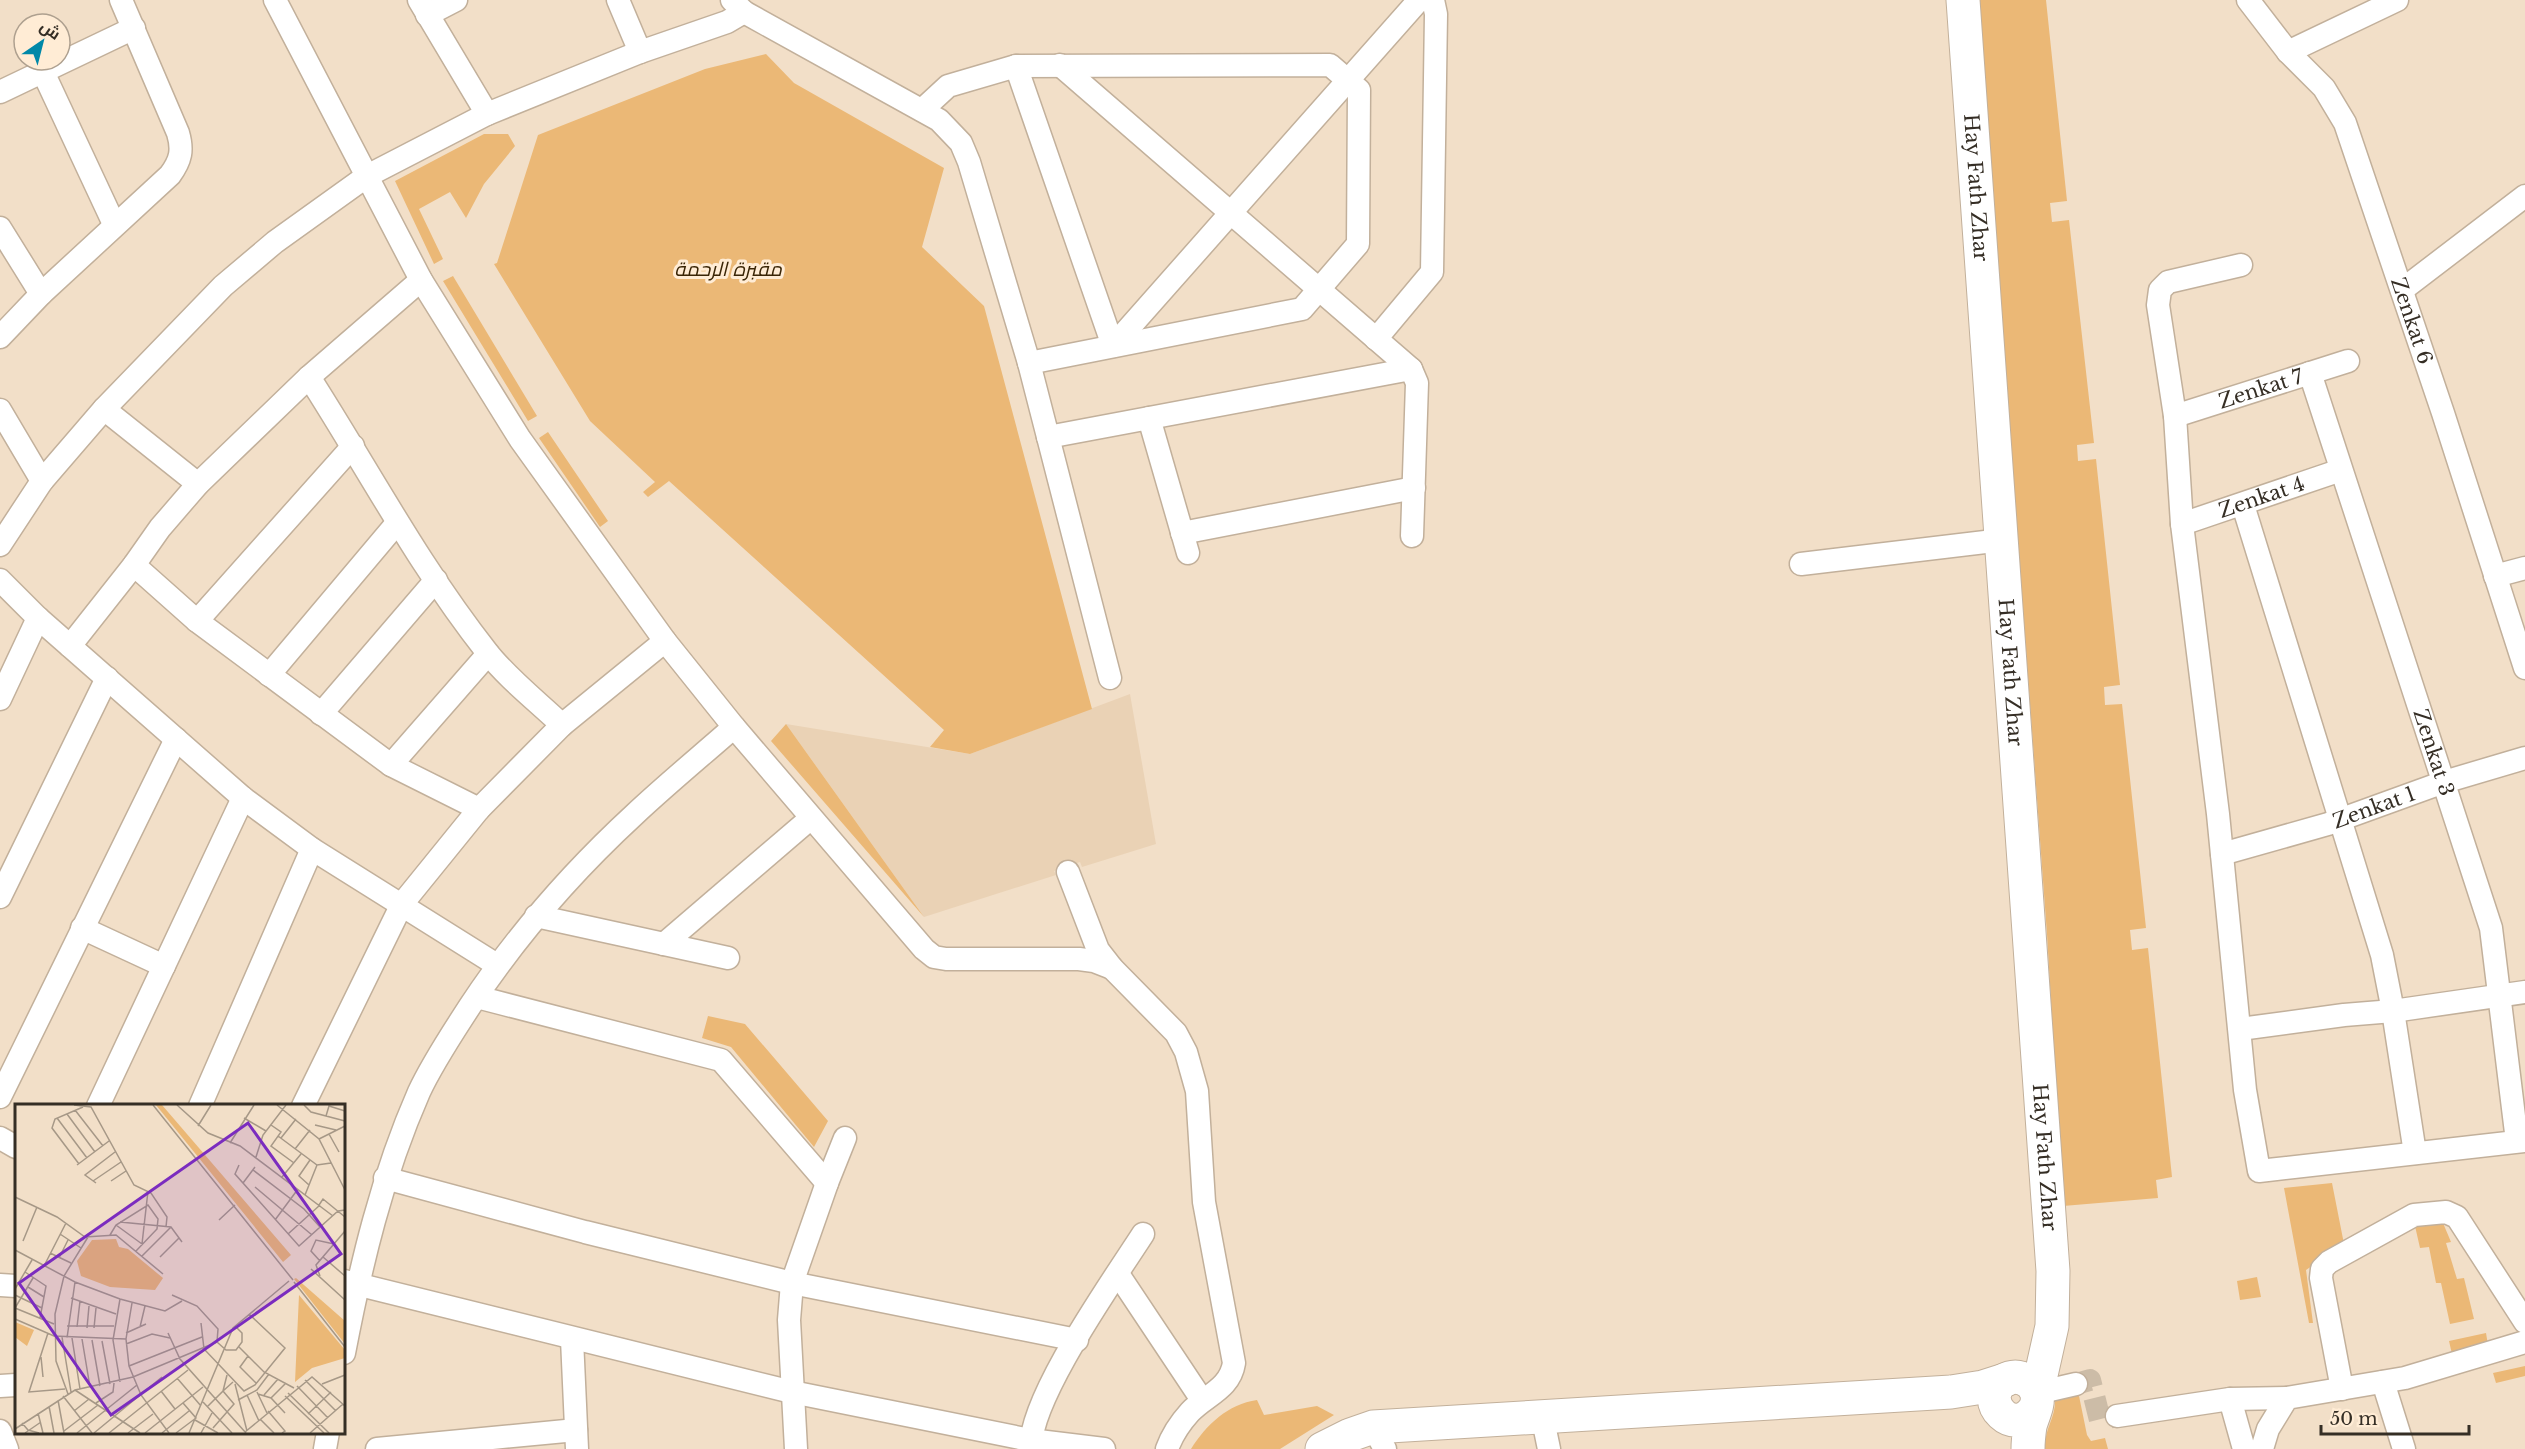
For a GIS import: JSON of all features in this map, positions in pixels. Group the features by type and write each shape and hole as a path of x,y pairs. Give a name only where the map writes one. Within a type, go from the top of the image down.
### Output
{"street":[{"path":"0,337 114,224 170,175 182,153 178,133 121,0"},
{"path":"275,0 421,280 520,439 665,641 734,728 924,949 934,957 946,959 1079,959 1094,961 1112,968"},
{"path":"456,0 423,8 487,114"},
{"path":"618,0 639,52"},
{"path":"1113,346 1419,0"},
{"path":"1376,339 1432,272 1436,14 1433,0"},
{"name":"Hay Fath Zhar","path":"1963,0 2053,1271 2054,1307 2048,1344 2030,1366 2023,1389"},
{"name":"Zenkat 6","path":"2248,0 2288,52 2324,88 2344,123 2402,290 2525,668"},
{"path":"2288,52 2397,0"},
{"path":"0,545 42,482 104,409 241,270 275,242 367,176 487,114 639,52 727,22 738,6 939,120 961,143 969,162 1029,363 1110,678"},
{"path":"72,58 134,28"},
{"path":"1060,65 1411,369 1417,383 1412,536"},
{"path":"922,110 948,86 1016,66 1330,65 1359,90 1359,244 1302,309 1029,363"},
{"path":"1016,66 1113,346"},
{"path":"0,92 43,72 114,224"},
{"path":"2402,290 2525,196"},
{"path":"0,228 41,294"},
{"path":"2241,265 2168,282 2160,290 2158,305 2175,416 2182,524 2222,854 2245,1090 2259,1171 2521,1141"},
{"path":"70,646 160,528 198,484 309,377 421,280"},
{"name":"Zenkat 7","path":"2175,416 2348,360"},
{"path":"1048,437 1411,369"},
{"name":"Zenkat 3","path":"2310,373 2491,928 2521,1141"},
{"path":"309,377 353,446 397,523 488,654 562,725"},
{"path":"104,409 198,484"},
{"path":"0,410 42,482"},
{"path":"1149,418 1185,543 1414,488"},
{"path":"197,621 353,446"},
{"name":"Zenkat 4","path":"2182,524 2341,470"},
{"path":"2242,505 2373,922 2393,1011 2415,1153"},
{"path":"269,675 397,523"},
{"path":"1801,564 2001,540"},
{"path":"134,565 197,621 391,765 479,809"},
{"path":"2495,576 2525,568"},
{"path":"0,580 38,618 243,798 312,849 497,965"},
{"path":"321,714 436,580"},
{"path":"0,699 38,618"},
{"path":"304,1104 402,904 479,809 562,725 665,641"},
{"path":"391,765 488,654"},
{"path":"0,897 107,678"},
{"path":"345,1341 350,1283 385,1178 420,1090 438,1055 497,965 569,879 635,813 734,728"},
{"path":"0,1097 176,739"},
{"name":"Zenkat 1","path":"2222,854 2340,820 2444,782 2525,758"},
{"path":"99,1104 243,798"},
{"path":"664,944 811,818"},
{"path":"201,1104 312,849"},
{"path":"1068,872 1089,932 1098,950 1112,968 1176,1033 1186,1052 1197,1091 1204,1202 1234,1363 1233,1374 1226,1383 1202,1400 1180,1424 1167,1449"},
{"path":"536,916 728,958"},
{"path":"82,928 164,966"},
{"path":"2240,1029 2393,1011 2525,992"},
{"path":"477,997 721,1060 827,1183"},
{"path":"0,1138 15,1146"},
{"path":"796,1449 789,1320 792,1283 845,1138"},
{"path":"385,1178 585,1232 792,1283 1077,1340"},
{"path":"2342,1389 2321,1278 2322,1269 2329,1262 2414,1215 2446,1212 2457,1217 2525,1322"},
{"path":"1030,1444 1038,1412 1065,1357 1143,1234"},
{"path":"1118,1274 1202,1400"},
{"path":"350,1283 792,1392 1030,1444 1104,1449"},
{"path":"0,1285 15,1286"},
{"path":"377,1449 577,1440 572,1338"},
{"path":"2123,1415 2230,1399 2287,1398 2383,1382 2405,1378 2525,1342"},
{"path":"2383,1382 2404,1449"},
{"path":"0,1386 15,1384"},
{"path":"1322,1449 1350,1435 1379,1438 1542,1415 1951,1392 1983,1387 2023,1389 2076,1384"},
{"path":"1951,1392 1990,1406 2013,1420 2020,1420 2027,1418 2023,1389"},
{"path":"2023,1389 2030,1426 2028,1449"},
{"path":"2262,1449 2268,1429 2287,1398"},
{"path":"2230,1399 2244,1449"},
{"path":"1542,1415 1549,1449"},
{"path":"2002,1415 2013,1429 2020,1449"},
{"path":"0,1431 7,1449"},
{"path":"324,1449 328,1434"}],"shaded area":[{"path":"1130,694 1156,844 1082,867 1080,862 1054,871 1056,875 924,917 786,724 970,754"}],"green space":[{"path":"1978,0 2046,0 2067,201 2050,203 2052,222 2069,220 2094,443 2077,445 2078,461 2096,459 2120,685 2104,687 2105,705 2122,704 2146,928 2130,930 2132,950 2148,948 2172,1177 2156,1180 2158,1198 2063,1206 2047,934"},
{"name":"مقبرة الرحمة","path":"766,54 794,83 944,168 922,247 984,306 1092,709 970,754 930,747 944,730 669,481 648,497 643,492 655,482 590,421 494,264 497,263 538,135 705,69"},
{"path":"484,134 508,134 515,146 484,184 466,218 450,192 419,209 443,259 434,264 395,181"},
{"path":"453,276 537,416 528,421 443,281"},
{"path":"548,432 608,521 600,527 539,438"},
{"path":"786,724 924,917 771,741"},
{"path":"708,1016 745,1024 828,1121 814,1147 731,1047 702,1038"},
{"path":"2332,1183 2344,1244 2306,1270 2313,1323 2309,1323 2284,1188"},
{"path":"2443,1223 2451,1242 2446,1243 2457,1279 2464,1278 2474,1319 2450,1324 2441,1283 2436,1283 2429,1247 2420,1248 2415,1226"},
{"path":"2257,1277 2261,1297 2240,1300 2237,1281"},
{"path":"2486,1333 2488,1345 2452,1354 2449,1341"},
{"path":"2525,1366 2525,1376 2496,1383 2493,1373"},
{"path":"2078,1391 2087,1435 2091,1441 2105,1438 2108,1449 2045,1449 2055,1395"},
{"path":"1257,1400 1264,1415 1317,1406 1334,1415 1280,1449 1191,1449 1211,1424 1227,1411 1246,1402"}],"tunnel":[{"path":"2076,1384 2090,1380 2100,1420 2117,1416"}]}
